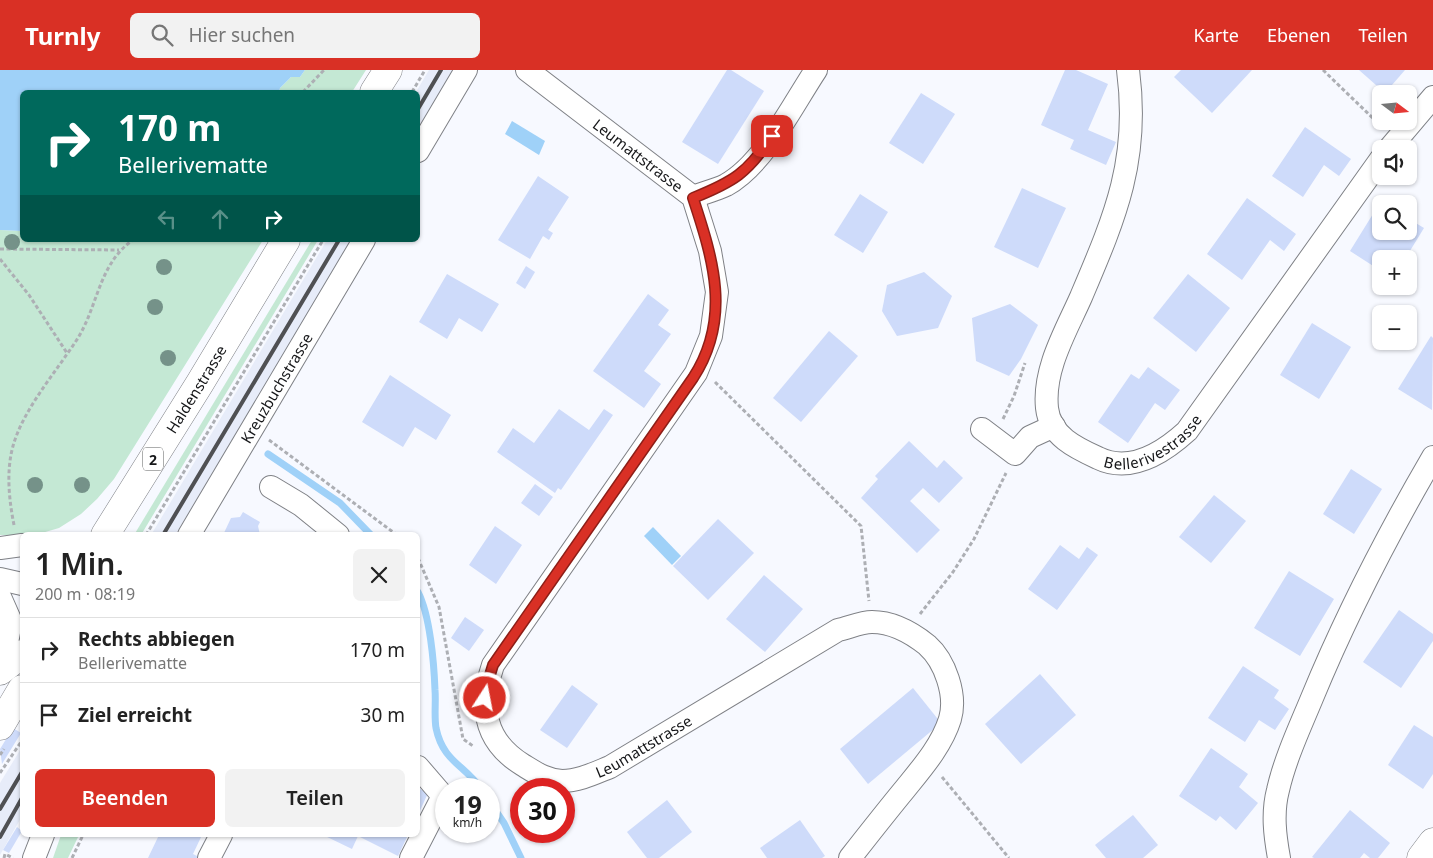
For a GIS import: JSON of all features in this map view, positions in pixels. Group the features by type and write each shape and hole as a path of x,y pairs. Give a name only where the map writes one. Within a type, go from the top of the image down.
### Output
{"main road":[{"path":"375,90 388,70"},
{"name":"Haldenstrasse","path":"107,532 285,242"},
{"path":"0,726 20,692"},
{"path":"1421,858 1433,842"}],"street":[{"path":"420,148 466,70"},
{"name":"Leumattstrasse","path":"527,70 693,198 710,251 717,292 711,336 706,354 693,378 493,665 486,688 485,708 489,726 499,746 543,778 563,781 587,777 610,767 838,630 871,622 893,626 915,634 935,652 946,675 951,696 951,717 942,738 928,760 850,858"},
{"path":"693,198 725,185 742,173 763,150 816,70"},
{"name":"Bellerivestrasse","path":"1128,70 1130,144 1125,181 1107,236 1054,360 1047,386 1047,409 1058,435 1080,450 1105,462 1138,462 1166,450 1187,432 1372,173"},
{"path":"1397,140 1433,97"},
{"name":"Kreuzbuchstrasse","path":"191,532 363,242"},
{"path":"982,429 1015,454 1030,437 1054,426"},
{"path":"1278,858 1274,828 1278,790 1301,724 1341,627 1389,531 1433,457"},
{"path":"271,487 302,505 334,532"},
{"path":"0,548 20,538"},
{"path":"0,579 20,584"},
{"path":"0,597 11,622 8,664"},
{"path":"411,858 443,796 420,769"},
{"path":"34,858 42,837"},
{"path":"209,858 219,837"}],"path":[{"path":"305,90 324,70"},
{"path":"413,90 425,70"},
{"path":"1323,70 1372,117"},
{"path":"20,538 9,483 9,462 14,444 26,417 83,328 107,270 119,250 130,242"},
{"path":"148,532 322,242"},
{"path":"0,249 119,250"},
{"path":"0,259 29,295 66,353"},
{"path":"1014,396 1025,363"},
{"path":"714,381 861,526 869,602"},
{"path":"252,429 393,532"},
{"path":"918,616 953,572 974,539 1015,454"},
{"path":"420,563 439,607 463,739 478,749"},
{"path":"0,772 20,742"},
{"path":"940,774 1009,858"},
{"path":"72,858 82,837"},
{"path":"4,858 5,854 14,858"}],"shaded area":[{"path":"429,70 455,70 420,129 420,90 417,90"},
{"path":"326,242 351,242 177,532 153,532"},
{"path":"20,750 20,820 0,855 0,783"}],"green space":[{"path":"305,70 366,70 353,90 280,90 291,77 300,77"},
{"path":"0,230 20,231 20,242 262,242 114,479 97,499 81,514 59,528 45,532 20,532 20,535 0,535"},
{"path":"311,242 317,242 143,532 136,532"},
{"path":"60,837 78,837 68,858 53,858"}],"water":[{"path":"0,70 305,70 300,77 291,77 280,90 20,90 20,231 0,230"},
{"path":"512,121 545,141 539,155 505,134"},
{"path":"653,527 681,556 672,565 644,536"}],"building":[{"path":"727,70 731,70 764,91 718,164 682,142"},
{"path":"1065,70 1076,70 1108,84 1088,130 1116,142 1106,165 1070,149 1074,140 1041,125"},
{"path":"1181,70 1252,70 1212,113 1174,77"},
{"path":"1359,70 1405,70 1392,85 1376,85"},
{"path":"921,93 955,114 923,164 889,143"},
{"path":"1305,127 1351,159 1339,176 1324,165 1303,197 1272,176"},
{"path":"538,176 569,197 548,230 553,233 549,240 543,236 530,259 498,240"},
{"path":"1022,188 1066,208 1038,268 994,247"},
{"path":"860,194 888,212 863,253 834,235"},
{"path":"1247,198 1296,234 1284,251 1270,240 1242,280 1207,254"},
{"path":"1372,216 1372,240 1417,240 1411,250 1372,250 1372,265 1350,251"},
{"path":"1417,224 1424,228 1417,239"},
{"path":"526,266 535,272 525,289 516,283"},
{"path":"924,272 952,296 938,328 897,336 882,311 887,285"},
{"path":"447,274 499,304 482,332 459,318 447,339 419,322"},
{"path":"1188,274 1230,308 1196,352 1153,318"},
{"path":"648,294 669,310 658,325 671,334 644,371 661,384 644,408 593,371"},
{"path":"1010,304 1038,325 1021,359 1009,376 976,361 972,318"},
{"path":"1312,323 1351,347 1319,399 1280,375"},
{"path":"829,331 858,356 801,422 773,398"},
{"path":"1431,336 1433,338 1432,410 1398,389"},
{"path":"1148,367 1180,390 1165,410 1155,403 1128,443 1098,422 1131,374 1139,379"},
{"path":"390,375 451,415 436,440 415,427 403,447 362,422"},
{"path":"559,409 589,430 604,409 613,415 561,490 558,488 555,493 497,452 513,428 534,443"},
{"path":"909,441 937,468 944,460 963,478 939,503 923,488 910,501 940,530 917,553 861,498 878,479 875,476"},
{"path":"1351,469 1382,489 1354,534 1323,514"},
{"path":"535,484 553,497 539,516 521,503"},
{"path":"1214,495 1246,521 1211,563 1179,537"},
{"path":"243,512 260,522 258,526 259,532 224,532 231,518 240,517"},
{"path":"718,519 754,553 708,600 673,566"},
{"path":"495,526 522,545 496,584 469,565"},
{"path":"1060,545 1079,559 1087,547 1098,555 1057,610 1028,589"},
{"path":"1289,571 1334,599 1300,656 1254,628"},
{"path":"764,575 803,609 765,652 726,619"},
{"path":"1399,610 1433,634 1433,641 1401,688 1363,662"},
{"path":"465,617 484,630 469,651 451,638"},
{"path":"1243,666 1279,690 1274,698 1289,709 1275,730 1259,720 1245,742 1208,718"},
{"path":"1040,674 1076,715 1021,764 985,724"},
{"path":"572,685 598,704 567,748 540,730"},
{"path":"913,688 941,723 868,784 840,749"},
{"path":"1414,725 1433,737 1433,774 1423,789 1388,765"},
{"path":"13,728 20,732 2,764 0,749"},
{"path":"1211,748 1248,774 1239,787 1258,803 1236,830 1220,816 1216,821 1179,796"},
{"path":"420,789 428,793 420,811"},
{"path":"667,800 692,832 659,858 647,858 627,832"},
{"path":"1350,810 1390,843 1378,858 1370,858 1364,853 1360,858 1312,857"},
{"path":"1133,815 1158,845 1143,858 1106,858 1095,845"},
{"path":"800,820 825,856 822,858 767,858 760,848"},
{"path":"17,827 20,829 20,834 9,853 3,850"},
{"path":"158,837 201,837 193,854 201,858 148,858"},
{"path":"327,837 358,837 352,849"},
{"path":"360,837 407,837 398,856"}],"waterway":[{"path":"268,454 340,503 368,532"},
{"path":"420,597 426,613 431,640 435,723 439,739 449,756 472,778"},
{"path":"500,817 521,858"}],"railway":[{"path":"420,106 441,70"},
{"path":"165,532 338,242"},
{"path":"0,809 20,775"},
{"path":"0,837 20,802"}],"route":[{"path":"485,698 493,665 693,378 706,354 714,322 717,292 710,251 693,198 725,185 742,173 763,150 772,136"}]}
